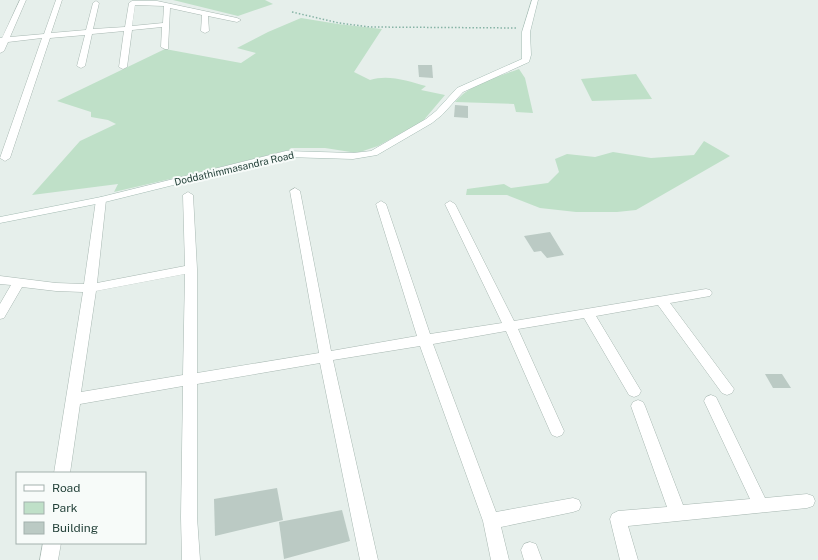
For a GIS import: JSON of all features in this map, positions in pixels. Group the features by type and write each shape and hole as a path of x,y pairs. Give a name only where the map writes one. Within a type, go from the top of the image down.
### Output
{"street":[{"path":"0,51 3,40 23,0"},
{"path":"5,158 59,0"},
{"name":"Doddathimmasandra Road","path":"0,220 101,200 286,154 305,153 365,156 374,153 429,121 439,113 460,90 526,60 527,28 535,0"},
{"path":"81,66 96,3"},
{"path":"124,67 132,3 157,3 237,20"},
{"path":"165,46 167,5"},
{"path":"205,13 205,31"},
{"path":"3,40 166,25"},
{"path":"0,138 12,137"},
{"path":"295,191 326,357 369,560"},
{"path":"188,195 191,269 189,517 191,560"},
{"path":"62,472 90,288 101,200"},
{"path":"381,204 425,340 492,520 500,560"},
{"path":"450,204 510,326 557,432"},
{"path":"0,280 56,287 90,288 191,269"},
{"path":"0,315 19,282"},
{"path":"73,399 706,293"},
{"path":"661,300 727,388"},
{"path":"588,313 634,391"},
{"path":"710,401 761,506"},
{"path":"638,406 678,513"},
{"path":"629,560 618,519 807,501"},
{"path":"492,520 574,505"},
{"path":"49,560 52,544"}],"path":[{"path":"292,12 339,23 370,26 527,28"}],"green space":[{"path":"173,0 265,0 273,4 238,16"},
{"path":"301,18 382,29 354,72 370,80 377,78 391,78 405,80 426,86 421,90 445,95 423,121 378,146 357,153 325,148 291,148 289,150 114,192 118,184 32,195 80,141 116,124 108,120 91,117 91,112 57,101 165,49 241,63 256,53 237,48 268,32"},
{"path":"519,69 525,78 533,113 516,112 514,104 455,102 461,95 476,85"},
{"path":"636,74 652,99 592,101 581,79"},
{"path":"704,141 730,156 636,210 617,212 576,212 540,208 507,195 466,195 467,189 504,184 511,188 548,183 559,172 555,159 567,154 595,157 613,152 651,158 694,155"}],"building":[{"path":"418,65 432,65 433,78 419,77"},
{"path":"455,105 468,106 468,118 454,117"},
{"path":"550,232 564,255 547,258 541,251 534,252 524,236"},
{"path":"765,374 782,374 791,388 773,388"},
{"path":"277,488 283,520 215,536 214,499"},
{"path":"342,510 350,541 284,559 279,522"}]}
